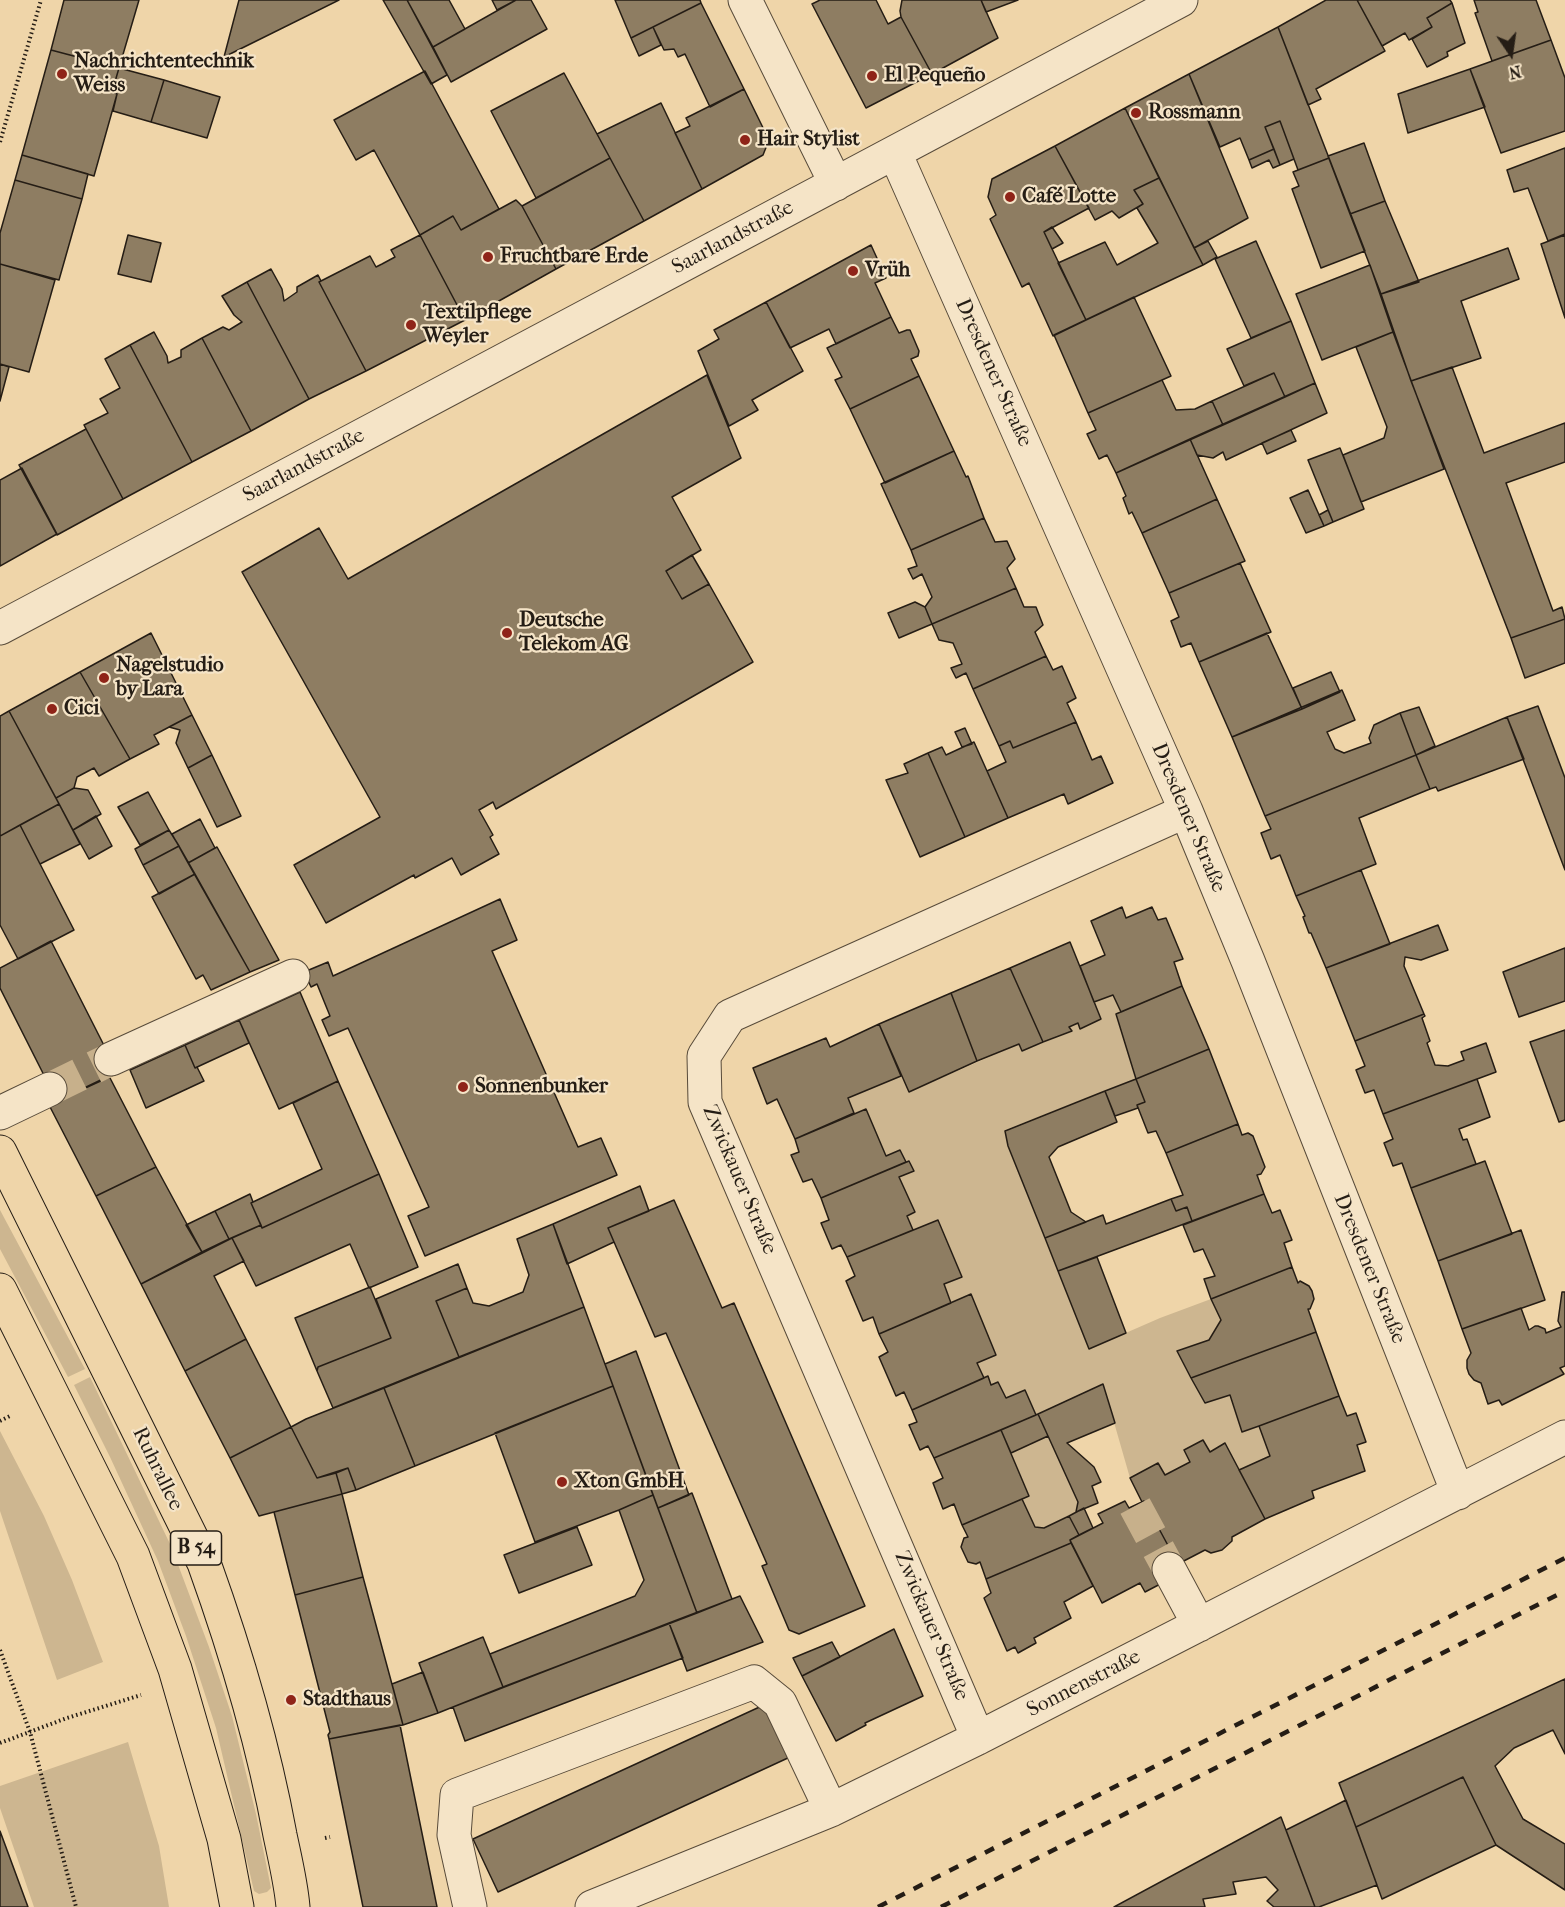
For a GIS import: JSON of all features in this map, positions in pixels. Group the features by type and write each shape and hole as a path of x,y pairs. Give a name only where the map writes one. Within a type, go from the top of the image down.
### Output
{"main road":[{"name":"Ruhrallee","path":"0,1152 204,1563 225,1622 254,1720 273,1795 293,1907"},
{"path":"0,1290 133,1556 175,1669 224,1839 237,1907"}],"street":[{"path":"745,0 836,184"},
{"name":"Saarlandstraße","path":"0,628 1180,0"},
{"name":"Dresdener Straße","path":"895,153 1186,811 1248,961 1458,1493"},
{"name":"Zwickauer Straße","path":"978,1738 705,1102 704,1056 730,1016 1186,811"},
{"path":"111,1059 293,976"},
{"path":"0,1113 50,1089"},
{"name":"Sonnenstraße","path":"592,1907 831,1810 978,1738 1565,1437"},
{"path":"1169,1569 1199,1625"},
{"path":"470,1907 454,1835 457,1795 754,1682 780,1703 831,1810"}],"path":[{"path":"0,142 41,0"},
{"path":"0,1421 10,1416"},
{"path":"0,1650 30,1732 76,1907"},
{"path":"0,1743 142,1694"}],"shaded area":[{"path":"1113,995 1121,1012 1116,1014 1136,1079 1005,1130 1008,1146 1089,1349 1211,1299 1221,1320 1209,1340 1177,1352 1205,1403 1230,1395 1242,1432 1259,1426 1270,1456 1239,1470 1225,1443 1210,1452 1203,1441 1190,1462 1165,1475 1158,1463 1130,1478 1103,1384 1036,1415 1025,1390 1006,1398 998,1383 991,1385 988,1377 984,1378 944,1284 962,1277 939,1220 913,1230 907,1216 899,1177 913,1171 910,1161 906,1162 900,1150 886,1156 866,1109 854,1113 848,1098 901,1076 909,1092 1019,1044 1022,1051 1071,1032 1069,1027 1078,1023 1080,1029 1100,1019 1094,1002"},
{"path":"0,1210 85,1369 68,1377 0,1249"},
{"path":"90,1377 171,1546 209,1647 232,1716 256,1814 271,1888 267,1892 259,1894 254,1891 216,1728 186,1636 158,1561 74,1385"},
{"path":"0,1431 44,1516 72,1580 103,1662 57,1680 0,1511"},
{"path":"1048,1436 1078,1502 1076,1512 1044,1528 1035,1527 1022,1499 1029,1495 1011,1453"},
{"path":"128,1742 159,1846 169,1907 34,1907 0,1808 0,1786"}],"building":[{"path":"64,0 139,0 119,68 51,50"},
{"path":"239,0 339,0 224,57"},
{"path":"383,0 407,0 447,75 431,84"},
{"path":"407,0 449,0 465,29 433,47"},
{"path":"492,0 516,0 497,10"},
{"path":"516,0 531,0 547,29 451,82 433,47"},
{"path":"615,0 700,0 701,3 631,38"},
{"path":"820,0 876,0 888,24 901,17 932,74 866,108 812,4"},
{"path":"902,0 981,0 998,38 932,74 901,17"},
{"path":"981,0 1018,0 986,12"},
{"path":"1326,0 1357,0 1385,51 1316,89 1321,99 1308,105 1278,27"},
{"path":"1357,0 1450,0 1452,3 1427,18 1432,27 1409,40 1405,33 1382,46"},
{"path":"1474,0 1536,0 1551,40 1492,61 1475,13 1478,12"},
{"path":"701,3 744,89 710,107 685,54 678,57 674,49 664,50 653,27"},
{"path":"1452,3 1465,43 1447,52 1448,56 1427,67 1412,39 1432,27 1427,18"},
{"path":"653,27 661,45 639,56 631,38"},
{"path":"1278,27 1329,158 1298,170 1280,121 1265,127 1274,149 1249,160 1240,138 1220,147 1189,74"},
{"path":"1551,40 1565,78 1565,131 1501,153 1470,69"},
{"path":"51,50 119,68 112,92 117,94 94,176 22,155"},
{"path":"119,68 164,80 151,122 113,111 117,94 112,92"},
{"path":"1470,69 1485,107 1408,133 1398,94"},
{"path":"425,71 499,209 461,230 453,216 420,235 374,150 356,160 334,120"},
{"path":"564,73 610,158 536,198 491,111"},
{"path":"1189,74 1248,218 1194,248 1125,108"},
{"path":"164,80 220,97 207,138 151,122"},
{"path":"744,89 769,140 763,155 702,189 675,133 690,126 686,118"},
{"path":"661,103 702,189 644,221 597,134"},
{"path":"1125,108 1159,178 1134,190 1143,204 1119,218 1112,211 1095,220 1055,146"},
{"path":"1280,121 1294,159 1280,165 1265,127"},
{"path":"1364,143 1385,201 1350,214 1328,156"},
{"path":"1055,146 1089,208 1044,232 1086,320 1053,336 1029,283 1022,287 990,219 996,215 988,197 992,179"},
{"path":"1565,148 1565,234 1548,241 1528,188 1514,192 1507,170"},
{"path":"1274,149 1280,165 1273,168 1269,160 1252,168 1249,160"},
{"path":"22,155 88,174 82,199 15,180"},
{"path":"610,158 644,221 556,269 522,206"},
{"path":"1329,158 1365,251 1321,268 1292,189 1299,186 1293,172"},
{"path":"1159,178 1203,265 1086,320 1058,263 1105,242 1117,265 1158,243 1137,208 1143,204 1134,190"},
{"path":"15,180 82,199 59,280 0,264 0,233"},
{"path":"516,200 522,206 556,269 465,320 420,235 453,216 461,230"},
{"path":"1385,201 1419,282 1381,294 1350,214"},
{"path":"1052,227 1063,243 1052,249 1044,232"},
{"path":"128,235 161,243 151,282 118,274"},
{"path":"420,235 465,320 366,371 319,282 370,256 376,267 395,257 391,250"},
{"path":"1565,235 1565,318 1541,244"},
{"path":"1208,241 1217,257 1203,265 1194,248"},
{"path":"1256,241 1291,321 1251,338 1215,259"},
{"path":"871,245 886,278 875,283 891,317 836,344 829,329 790,348 766,302"},
{"path":"1508,248 1519,279 1461,301 1481,358 1411,381 1381,294"},
{"path":"0,264 55,280 29,372 0,364"},
{"path":"1370,265 1393,332 1322,360 1296,294"},
{"path":"271,269 282,289 284,301 297,292 297,287 318,275 321,281 319,282 366,371 309,399 247,282"},
{"path":"247,282 309,399 251,431 202,338 223,327 229,330 242,322 234,315 222,296"},
{"path":"1134,297 1171,376 1088,413 1054,335"},
{"path":"766,302 803,371 752,400 758,410 729,426 698,351 719,339 714,330"},
{"path":"891,317 899,333 910,330 919,351 918,356 911,359 919,376 850,409 835,380 842,377 827,348"},
{"path":"1291,321 1315,383 1285,397 1274,373 1244,386 1227,349"},
{"path":"154,332 167,356 168,363 181,357 181,350 202,338 251,431 192,462 130,345"},
{"path":"1393,332 1444,469 1361,502 1343,455 1384,438 1387,427 1356,347"},
{"path":"130,345 192,462 123,499 84,425 108,413 100,399 120,388 105,359"},
{"path":"0,364 9,367 0,401"},
{"path":"1452,367 1484,453 1565,423 1565,462 1506,483 1553,611 1562,607 1565,619 1511,638 1411,381"},
{"path":"1274,373 1285,397 1223,425 1212,401"},
{"name":"Deutsche Telekom AG","path":"707,375 741,458 672,497 701,550 666,571 682,599 709,584 753,662 496,809 493,802 479,810 493,835 490,837 499,854 461,875 452,858 415,878 414,875 326,923 294,865 380,817 242,572 319,528 348,579"},
{"path":"919,376 954,451 885,483 850,409"},
{"path":"1162,380 1176,410 1195,409 1212,401 1223,425 1116,473 1107,455 1099,459 1087,434 1096,430 1088,413"},
{"path":"1315,383 1327,413 1226,460 1223,452 1213,458 1197,455 1190,439"},
{"path":"86,429 123,499 57,535 19,465"},
{"path":"1291,430 1296,441 1267,454 1262,443"},
{"path":"1190,439 1217,499 1142,533 1132,512 1129,514 1123,498 1126,496 1116,473"},
{"path":"1340,448 1364,509 1333,522 1308,460"},
{"path":"954,451 966,477 968,476 984,518 911,550 881,484"},
{"path":"22,468 57,534 0,566 0,480"},
{"path":"1308,490 1324,526 1306,533 1290,498"},
{"path":"1217,499 1245,561 1169,593 1142,533"},
{"path":"1328,510 1333,522 1324,526 1319,515"},
{"path":"984,518 995,542 1007,541 1015,559 1007,568 1016,588 932,624 925,607 932,597 922,574 913,579 908,569 917,566 911,550"},
{"path":"692,555 709,584 682,599 666,571"},
{"path":"1240,563 1271,632 1199,662 1191,643 1181,647 1171,621 1179,617 1169,593"},
{"path":"1016,588 1024,607 1036,607 1043,625 1035,632 1046,656 973,689 966,673 956,678 951,668 962,664 953,643 939,640 932,624"},
{"path":"915,602 925,607 932,624 899,638 888,613"},
{"path":"1565,619 1565,663 1525,678 1511,638"},
{"path":"151,633 192,715 154,735 159,744 130,759 80,672"},
{"path":"1267,633 1302,709 1232,737 1199,662"},
{"path":"1046,656 1053,670 1062,666 1076,698 1067,703 1076,722 1013,748 1010,741 999,746 973,689"},
{"path":"80,672 130,759 99,776 94,768 77,777 74,788 56,798 9,711"},
{"path":"1331,672 1340,692 1302,709 1293,688"},
{"path":"1342,690 1355,720 1327,732 1335,749 1344,753 1371,743 1369,738 1374,725 1400,713 1416,755 1265,816 1232,737"},
{"path":"1538,706 1565,778 1565,870 1507,717"},
{"path":"1419,707 1435,746 1416,755 1400,713"},
{"path":"9,711 59,804 0,836 0,716"},
{"path":"192,715 212,755 188,768 176,743 180,730 169,727"},
{"path":"1507,717 1524,759 1438,791 1436,787 1430,789 1416,755"},
{"path":"1076,722 1092,760 1101,756 1113,783 1068,804 1064,794 1008,818 987,771 1006,762 999,746 1010,741 1013,748"},
{"path":"965,728 972,744 962,747 955,732"},
{"path":"974,742 1008,818 965,837 928,753 942,747 946,755"},
{"path":"928,753 965,837 920,857 886,780 908,773 904,764"},
{"path":"212,755 241,816 217,827 188,768"},
{"path":"1416,755 1430,789 1359,818 1376,864 1296,896 1280,855 1271,859 1261,833 1271,829 1265,816"},
{"path":"74,788 88,790 101,814 73,830 56,798"},
{"path":"148,792 169,830 140,845 118,807"},
{"path":"59,804 80,844 40,864 20,825"},
{"path":"96,816 112,846 89,859 73,830"},
{"path":"200,819 215,848 188,863 172,834"},
{"path":"20,825 74,930 18,959 0,925 0,836"},
{"path":"169,830 179,846 143,865 135,849"},
{"path":"179,846 195,874 159,894 143,865"},
{"path":"217,847 279,960 250,972 188,863"},
{"path":"1361,870 1390,944 1326,968 1309,933 1303,917 1305,916 1296,896"},
{"path":"195,874 250,972 211,990 203,975 196,979 152,897"},
{"name":"Sonnenbunker","path":"500,899 517,940 492,951 578,1147 601,1138 617,1175 425,1256 408,1216 429,1207 348,1028 329,1036 322,1020 330,1016 317,984 311,987 304,972 328,962 333,976"},
{"path":"1122,907 1126,918 1152,907 1158,920 1166,918 1183,959 1174,962 1182,986 1121,1012 1113,995 1094,1002 1080,966 1105,955 1091,921"},
{"path":"1438,925 1448,950 1421,960 1405,957 1404,966 1424,1014 1355,1041 1326,968"},
{"path":"51,941 118,1073 57,1101 0,988 0,968"},
{"path":"1070,942 1101,1019 1080,1029 1078,1023 1069,1027 1072,1031 1043,1042 1010,968"},
{"path":"1565,948 1565,1001 1519,1017 1503,972"},
{"path":"1010,968 1043,1042 1022,1051 1019,1044 977,1061 951,993"},
{"path":"1182,986 1209,1049 1136,1079 1116,1014"},
{"path":"300,992 338,1081 279,1109 239,1020"},
{"path":"951,993 977,1061 909,1092 879,1024"},
{"path":"1424,1014 1422,1018 1430,1041 1427,1043 1435,1065 1448,1066 1464,1060 1461,1052 1486,1043 1496,1072 1383,1114 1374,1090 1365,1093 1356,1070 1365,1066 1355,1041"},
{"path":"239,1020 249,1043 195,1068 185,1045"},
{"path":"879,1024 901,1076 848,1098 854,1113 795,1139 777,1099 767,1104 753,1068 826,1038 830,1047"},
{"path":"1565,1030 1565,1120 1559,1122 1530,1042"},
{"path":"185,1045 195,1068 197,1067 204,1081 146,1108 130,1070"},
{"path":"1209,1049 1238,1124 1166,1153 1156,1131 1148,1133 1137,1105 1145,1102 1136,1079"},
{"path":"109,1076 156,1167 96,1196 49,1105"},
{"path":"1136,1079 1145,1102 1137,1105 1138,1108 1115,1116 1105,1091"},
{"path":"1477,1079 1490,1117 1459,1129 1463,1140 1467,1139 1476,1164 1411,1188 1402,1163 1393,1166 1384,1143 1393,1139 1383,1114"},
{"path":"338,1081 379,1174 262,1228 251,1203 322,1169 293,1103"},
{"path":"1105,1091 1117,1122 1058,1147 1049,1157 1071,1212 1086,1222 1045,1238 1008,1146 1005,1131"},
{"path":"866,1109 886,1156 900,1150 906,1162 821,1198 812,1179 803,1182 791,1155 799,1152 795,1139"},
{"path":"1238,1124 1242,1135 1248,1133 1253,1136 1265,1167 1261,1174 1257,1175 1264,1194 1192,1221 1187,1207 1176,1211 1171,1199 1183,1195 1166,1153"},
{"path":"909,1161 914,1171 899,1177 915,1212 907,1216 913,1230 847,1257 841,1245 832,1249 821,1223 829,1220 821,1198"},
{"path":"1485,1161 1512,1234 1438,1261 1411,1188"},
{"path":"156,1167 202,1252 141,1284 96,1196"},
{"path":"379,1174 418,1267 369,1288 350,1244 256,1286 232,1238 261,1225 262,1228"},
{"path":"640,1186 649,1211 608,1228 614,1242 567,1264 553,1224"},
{"path":"250,1194 253,1202 251,1203 261,1225 229,1239 215,1211"},
{"path":"1264,1194 1272,1213 1280,1210 1292,1240 1284,1243 1292,1267 1211,1299 1204,1279 1215,1276 1203,1249 1194,1252 1183,1225"},
{"path":"1171,1199 1176,1211 1187,1207 1192,1221 1058,1271 1045,1238 1103,1215 1106,1224"},
{"path":"674,1200 722,1308 734,1303 865,1606 799,1634 789,1630 762,1566 767,1564 666,1333 655,1337 608,1228"},
{"path":"215,1211 229,1239 202,1252 186,1225"},
{"path":"938,1220 962,1277 944,1284 951,1303 879,1334 873,1317 863,1321 846,1281 855,1276 847,1257"},
{"path":"553,1224 584,1307 459,1357 436,1301 467,1288 473,1303 489,1306 523,1292 529,1275 517,1239"},
{"path":"1521,1230 1545,1300 1462,1329 1438,1261"},
{"path":"232,1238 244,1261 214,1276 246,1339 185,1371 141,1284"},
{"path":"1097,1257 1126,1333 1089,1349 1058,1271"},
{"path":"458,1264 467,1288 436,1301 459,1357 333,1408 317,1371 318,1367 391,1338 376,1299"},
{"path":"1292,1267 1298,1283 1300,1281 1309,1286 1312,1291 1314,1299 1308,1309 1316,1332 1191,1378 1177,1351 1209,1340 1221,1320 1211,1299"},
{"path":"370,1287 391,1338 318,1367 317,1371 295,1318"},
{"path":"1562,1292 1565,1292 1565,1366 1560,1368 1564,1374 1502,1405 1499,1400 1488,1404 1481,1383 1469,1374 1467,1360 1471,1353 1462,1329 1521,1308 1529,1330 1538,1326 1545,1329 1546,1333 1561,1327 1558,1321"},
{"path":"971,1294 996,1355 977,1363 984,1378 912,1410 904,1392 896,1396 879,1357 888,1352 879,1334"},
{"path":"584,1307 613,1386 415,1466 384,1388"},
{"path":"1316,1332 1339,1396 1259,1426 1242,1432 1230,1395 1205,1403 1191,1378"},
{"path":"246,1339 291,1427 230,1458 185,1371"},
{"path":"636,1351 689,1495 658,1508 605,1364"},
{"path":"988,1376 991,1385 998,1382 1006,1398 1025,1390 1036,1415 934,1458 928,1446 920,1450 909,1425 917,1422 912,1410"},
{"path":"1103,1384 1115,1423 1067,1443 1094,1467 1101,1482 1092,1486 1098,1503 1076,1512 1078,1502 1038,1414"},
{"path":"613,1386 653,1495 535,1542 495,1433"},
{"path":"384,1388 415,1466 356,1490 348,1468 317,1478 291,1427"},
{"path":"1339,1396 1347,1416 1356,1413 1366,1442 1357,1445 1365,1471 1312,1491 1314,1498 1265,1519 1239,1470 1270,1456 1259,1426"},
{"path":"1038,1414 1048,1436 1011,1453 1001,1430"},
{"path":"291,1427 317,1478 336,1473 342,1494 259,1516 230,1458"},
{"path":"1001,1430 1029,1496 962,1525 954,1504 943,1509 933,1483 943,1478 934,1458"},
{"path":"1203,1440 1210,1452 1225,1443 1265,1519 1232,1537 1232,1541 1222,1550 1211,1553 1205,1550 1178,1564 1130,1478 1158,1463 1165,1475 1190,1462 1184,1450"},
{"path":"348,1468 356,1490 342,1494 336,1473"},
{"path":"692,1493 732,1599 697,1613 658,1508"},
{"path":"342,1494 363,1577 295,1595 274,1512"},
{"path":"653,1495 697,1613 503,1687 490,1654 635,1596 644,1580 619,1510"},
{"path":"1022,1499 1035,1527 1044,1528 1069,1516 1079,1535 1070,1540 1071,1543 986,1579 980,1562 976,1564 968,1562 961,1547 964,1538 968,1537 962,1525"},
{"path":"1125,1501 1129,1508 1144,1501 1178,1564 1166,1581 1145,1592 1140,1583 1102,1603 1070,1540 1103,1523 1098,1514"},
{"path":"1084,1508 1093,1528 1079,1535 1069,1516"},
{"path":"577,1527 592,1565 519,1593 504,1555"},
{"path":"1071,1543 1093,1586 1064,1602 1071,1618 1034,1638 1036,1643 1018,1653 1015,1647 1007,1651 984,1598 991,1593 986,1579"},
{"path":"363,1577 403,1725 329,1739 330,1732 295,1595"},
{"path":"740,1596 763,1642 687,1671 669,1623"},
{"path":"669,1623 683,1658 465,1741 453,1707"},
{"path":"894,1629 923,1696 865,1723 866,1725 836,1741 802,1676"},
{"path":"483,1637 503,1687 438,1713 419,1663"},
{"path":"832,1642 840,1657 802,1676 793,1658"},
{"path":"423,1672 438,1713 403,1725 392,1684"},
{"path":"1565,1679 1565,1754 1553,1730 1514,1748 1495,1766 1523,1819 1565,1844 1565,1890 1496,1845 1463,1777 1356,1827 1339,1783"},
{"path":"766,1704 790,1757 498,1892 473,1839"},
{"path":"400,1725 437,1907 363,1907 329,1739"},
{"path":"1463,1777 1496,1845 1382,1899 1356,1827"},
{"path":"1346,1800 1377,1885 1315,1907 1286,1830"},
{"path":"1281,1817 1315,1907 1274,1907 1267,1901 1278,1890 1266,1877 1233,1882 1236,1894 1203,1899 1205,1907 1114,1907"},
{"path":"0,1831 28,1907 0,1907"}],"tunnel":[{"path":"50,1089 111,1059"},
{"path":"1135,1506 1169,1569"}],"railway":[{"path":"878,1907 1565,1558"},
{"path":"941,1907 1565,1591"}],"place":[{"name":"Nachrichtentechnik Weiss","path":"62,74"},
{"name":"El Pequeño","path":"872,76"},
{"name":"Rossmann","path":"1136,113"},
{"name":"Hair Stylist","path":"745,140"},
{"name":"Café Lotte","path":"1010,197"},
{"name":"Fruchtbare Erde","path":"488,257"},
{"name":"Vrüh","path":"853,271"},
{"name":"Textilpflege Weyler","path":"411,325"},
{"name":"Deutsche Telekom AG","path":"507,633"},
{"name":"Nagelstudio by Lara","path":"104,678"},
{"name":"Cici","path":"52,709"},
{"name":"Sonnenbunker","path":"463,1087"},
{"name":"Xton GmbH","path":"562,1482"},
{"name":"Stadthaus","path":"291,1700"}]}
